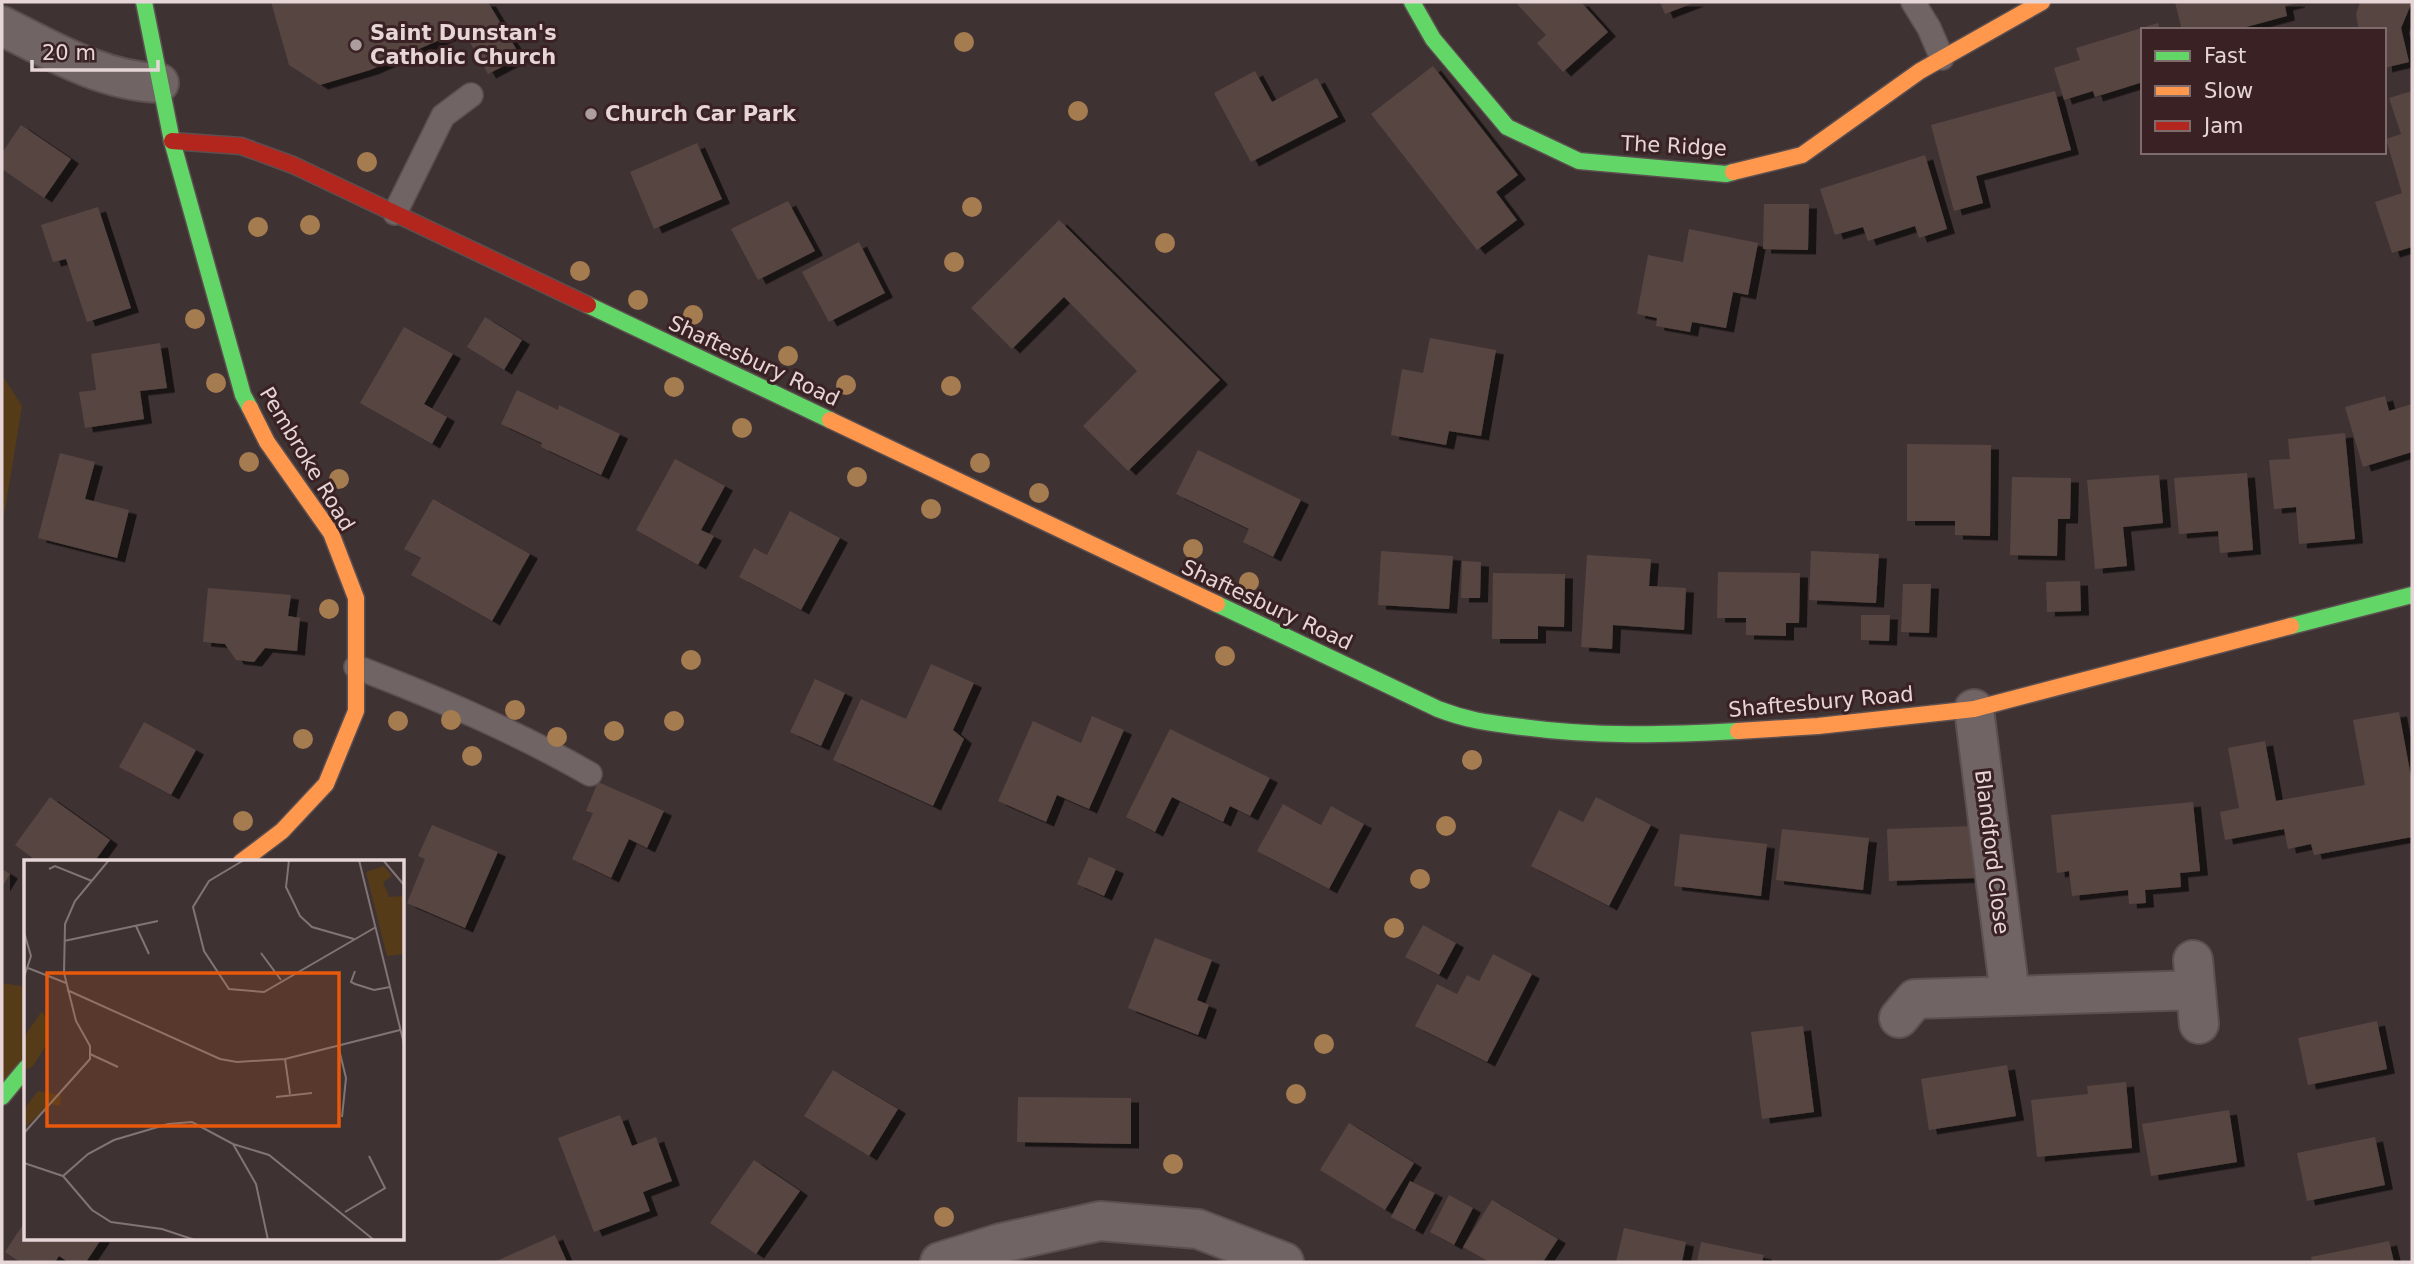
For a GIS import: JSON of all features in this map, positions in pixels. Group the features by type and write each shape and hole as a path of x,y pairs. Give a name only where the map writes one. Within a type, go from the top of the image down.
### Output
{"street":[{"name":"Pembroke Road","path":"144,2 172,141 243,395 267,442 331,533 356,598 356,711 326,784 282,831 244,860"},
{"name":"The Ridge","path":"1412,2 1433,39 1507,127 1579,161 1726,174 1801,155 1920,71 2042,2"},
{"path":"2,26 83,66 134,82 159,83"},
{"name":"Shaftesbury Road","path":"172,141 241,146 293,165 1425,703 1467,720 1573,734 1684,734 1818,726 1973,709 2412,597"},
{"name":"Blandford Close","path":"1973,709 2010,995"},
{"path":"1899,1018 1915,999 2196,991"},
{"path":"2,1097 24,1070"},
{"path":"940,1262 1001,1243 1100,1221 1198,1229 1284,1262"}],"lane":[{"path":"1913,2 1929,28 1942,58"},
{"path":"395,213 443,116 471,95"},
{"path":"356,667 478,716 546,748 590,774"}],"shaded area":[{"path":"2,375 22,406 2,528"},
{"path":"2,983 24,987 24,1087 2,1103"}],"building":[{"name":"Saint Dunstan's Catholic Church","path":"271,2 488,2 521,57 488,74 463,30 370,70 320,85 289,65"},
{"path":"1581,2 1608,32 1563,72 1537,43 1546,35 1517,4"},
{"path":"1660,2 1696,2 1665,14"},
{"path":"2175,2 2297,2 2285,6 2287,16 2242,28 2182,28"},
{"path":"2360,2 2412,2 2401,28 2409,62 2386,68 2386,28 2359,28 2356,14"},
{"path":"2158,23 2159,28 2142,28"},
{"path":"2141,28 2141,83 2095,97 2093,91 2064,100 2054,68 2080,60 2076,48"},
{"path":"1433,66 1518,175 1496,192 1517,220 1477,250 1371,114"},
{"path":"1255,71 1272,102 1317,78 1338,117 1251,162 1214,93"},
{"path":"2055,91 2071,150 1976,176 1983,203 1954,211 1931,125"},
{"path":"2412,91 2412,247 2392,253 2375,202 2402,193 2386,139 2401,134 2389,98"},
{"path":"21,125 71,159 44,198 2,169 2,153"},
{"path":"697,143 722,199 654,229 630,172"},
{"path":"1925,155 1947,229 1919,238 1915,226 1868,241 1863,227 1835,235 1820,189"},
{"path":"788,201 815,251 758,280 731,229"},
{"path":"1764,204 1809,204 1808,250 1763,249"},
{"path":"98,207 131,308 87,322 66,259 53,262 41,225"},
{"path":"1059,220 1220,380 1128,471 1083,426 1137,371 1064,297 1012,349 971,308"},
{"path":"1689,229 1758,243 1748,295 1733,292 1726,328 1692,322 1690,332 1656,326 1657,318 1637,314 1648,255 1683,262"},
{"path":"859,242 885,293 829,322 802,272"},
{"path":"485,317 522,340 504,370 467,347"},
{"path":"404,327 453,354 424,404 447,417 432,444 360,403"},
{"path":"1430,338 1496,350 1481,436 1449,431 1446,445 1391,435 1402,369 1423,373"},
{"path":"160,343 167,388 140,391 144,419 85,428 79,392 96,390 91,354"},
{"path":"517,390 558,410 559,405 620,434 601,475 541,447 542,443 501,424"},
{"path":"2385,396 2389,411 2412,404 2412,452 2363,467 2345,407"},
{"path":"2345,433 2355,539 2299,544 2296,507 2274,509 2269,460 2290,459 2288,439"},
{"path":"1907,444 1991,445 1990,536 1955,535 1955,521 1907,521"},
{"path":"1198,450 1301,500 1273,557 1243,542 1249,529 1176,494"},
{"path":"60,453 95,462 85,499 129,510 117,558 38,538"},
{"path":"675,459 725,486 701,530 714,536 698,565 636,530"},
{"path":"2247,473 2253,550 2220,553 2218,531 2179,534 2174,478"},
{"path":"2159,475 2163,523 2123,527 2127,566 2095,569 2087,480"},
{"path":"2012,477 2071,478 2070,519 2058,519 2057,556 2010,555"},
{"path":"433,499 530,554 492,621 411,575 421,558 404,549"},
{"path":"790,511 840,538 801,610 739,577 754,548 767,555"},
{"path":"1381,551 1453,556 1449,609 1378,605"},
{"path":"1811,551 1879,554 1876,603 1809,600"},
{"path":"1587,555 1651,559 1649,586 1686,588 1684,630 1613,625 1612,649 1581,647"},
{"path":"1462,561 1481,562 1480,598 1461,598"},
{"path":"1718,572 1800,573 1799,623 1786,623 1786,636 1746,635 1746,618 1717,618"},
{"path":"1493,573 1565,574 1564,627 1538,626 1538,639 1492,639"},
{"path":"2080,581 2081,611 2047,612 2046,582"},
{"path":"1903,584 1931,584 1929,633 1901,632"},
{"path":"208,588 291,595 288,616 300,618 297,651 265,648 254,662 236,660 225,644 203,642"},
{"path":"1861,615 1890,615 1889,641 1861,640"},
{"path":"931,664 974,683 953,730 964,739 933,806 833,760 861,699 906,719"},
{"path":"815,679 845,693 821,746 790,732"},
{"path":"2399,712 2412,782 2412,837 2314,855 2311,844 2288,849 2284,829 2225,840 2220,812 2239,808 2228,748 2265,741 2276,801 2365,785 2353,720"},
{"path":"1092,716 1124,730 1089,809 1057,795 1046,822 998,801 1033,721 1081,743"},
{"path":"144,722 196,750 171,795 119,767"},
{"path":"1170,729 1270,778 1250,816 1230,806 1223,822 1172,797 1155,832 1126,817"},
{"path":"598,782 664,811 647,848 629,839 611,878 572,859 593,813 586,811"},
{"path":"50,797 110,840 95,860 35,860 15,845"},
{"path":"1596,797 1651,825 1609,906 1531,866 1559,810 1583,822"},
{"path":"2193,802 2200,871 2180,873 2181,887 2145,890 2146,903 2129,904 2128,890 2072,896 2069,871 2057,873 2051,815"},
{"path":"1283,804 1321,825 1331,806 1364,824 1329,889 1257,851"},
{"path":"432,825 498,852 465,928 407,903 425,859 418,856"},
{"path":"1975,826 1977,878 1889,881 1887,829"},
{"path":"1782,829 1869,838 1863,890 1776,880"},
{"path":"1680,834 1767,844 1761,896 1674,886"},
{"path":"1089,857 1116,869 1104,896 1077,884"},
{"path":"2,869 10,874 2,887"},
{"path":"1423,925 1456,943 1439,975 1405,957"},
{"path":"1155,938 1212,960 1197,1000 1209,1005 1198,1035 1128,1008"},
{"path":"1493,954 1532,974 1487,1062 1415,1026 1437,984 1457,994 1467,975 1479,981"},
{"path":"2377,1021 2387,1069 2308,1085 2298,1038"},
{"path":"1803,1026 1814,1112 1762,1119 1751,1032"},
{"path":"2007,1065 2016,1116 1929,1130 1921,1079"},
{"path":"833,1070 898,1109 869,1156 804,1116"},
{"path":"2126,1082 2132,1148 2037,1157 2031,1100 2088,1094 2087,1086"},
{"path":"1018,1097 1131,1098 1131,1144 1017,1142"},
{"path":"2229,1110 2237,1162 2151,1176 2142,1124"},
{"path":"620,1115 632,1146 656,1137 672,1181 643,1192 650,1211 594,1232 558,1138"},
{"path":"1349,1123 1414,1163 1385,1210 1320,1170"},
{"path":"2375,1137 2385,1185 2307,1201 2297,1153"},
{"path":"754,1160 800,1191 756,1254 710,1223"},
{"path":"1410,1181 1435,1193 1415,1230 1391,1217"},
{"path":"1449,1195 1473,1208 1454,1245 1430,1232"},
{"path":"1492,1200 1558,1239 1543,1262 1489,1262 1463,1247"},
{"path":"24,1223 24,1240 101,1240 86,1262 68,1262 59,1256 55,1262 20,1262 5,1252"},
{"path":"1624,1228 1686,1242 1682,1262 1616,1262"},
{"path":"555,1235 567,1262 494,1262"},
{"path":"2389,1241 2394,1262 2312,1262 2311,1257"},
{"path":"1701,1242 1764,1255 1762,1262 1697,1262"}],"traffic: fast":[{"path":"144,2 172,141 243,395 250,408"},
{"path":"1412,2 1433,39 1507,127 1579,161 1726,174 1733,172"},
{"path":"588,305 830,420"},
{"path":"2291,626 2412,595"},
{"path":"1217,604 1438,709 1470,719 1603,734 1738,731"},
{"path":"2,1097 24,1070"}],"traffic: slow":[{"path":"1733,172 1802,155 1920,71 2042,2"},
{"path":"244,860 282,831 326,784 356,711 356,598 331,533 267,442 250,408"},
{"path":"830,420 1217,604"},
{"path":"1738,731 1818,726 1974,709 2291,626"}],"traffic: jam":[{"path":"172,141 241,146 293,165 588,305"}],"place":[{"name":"Saint Dunstan's Catholic Church","path":"356,45"},
{"name":"Church Car Park","path":"591,114"}]}
